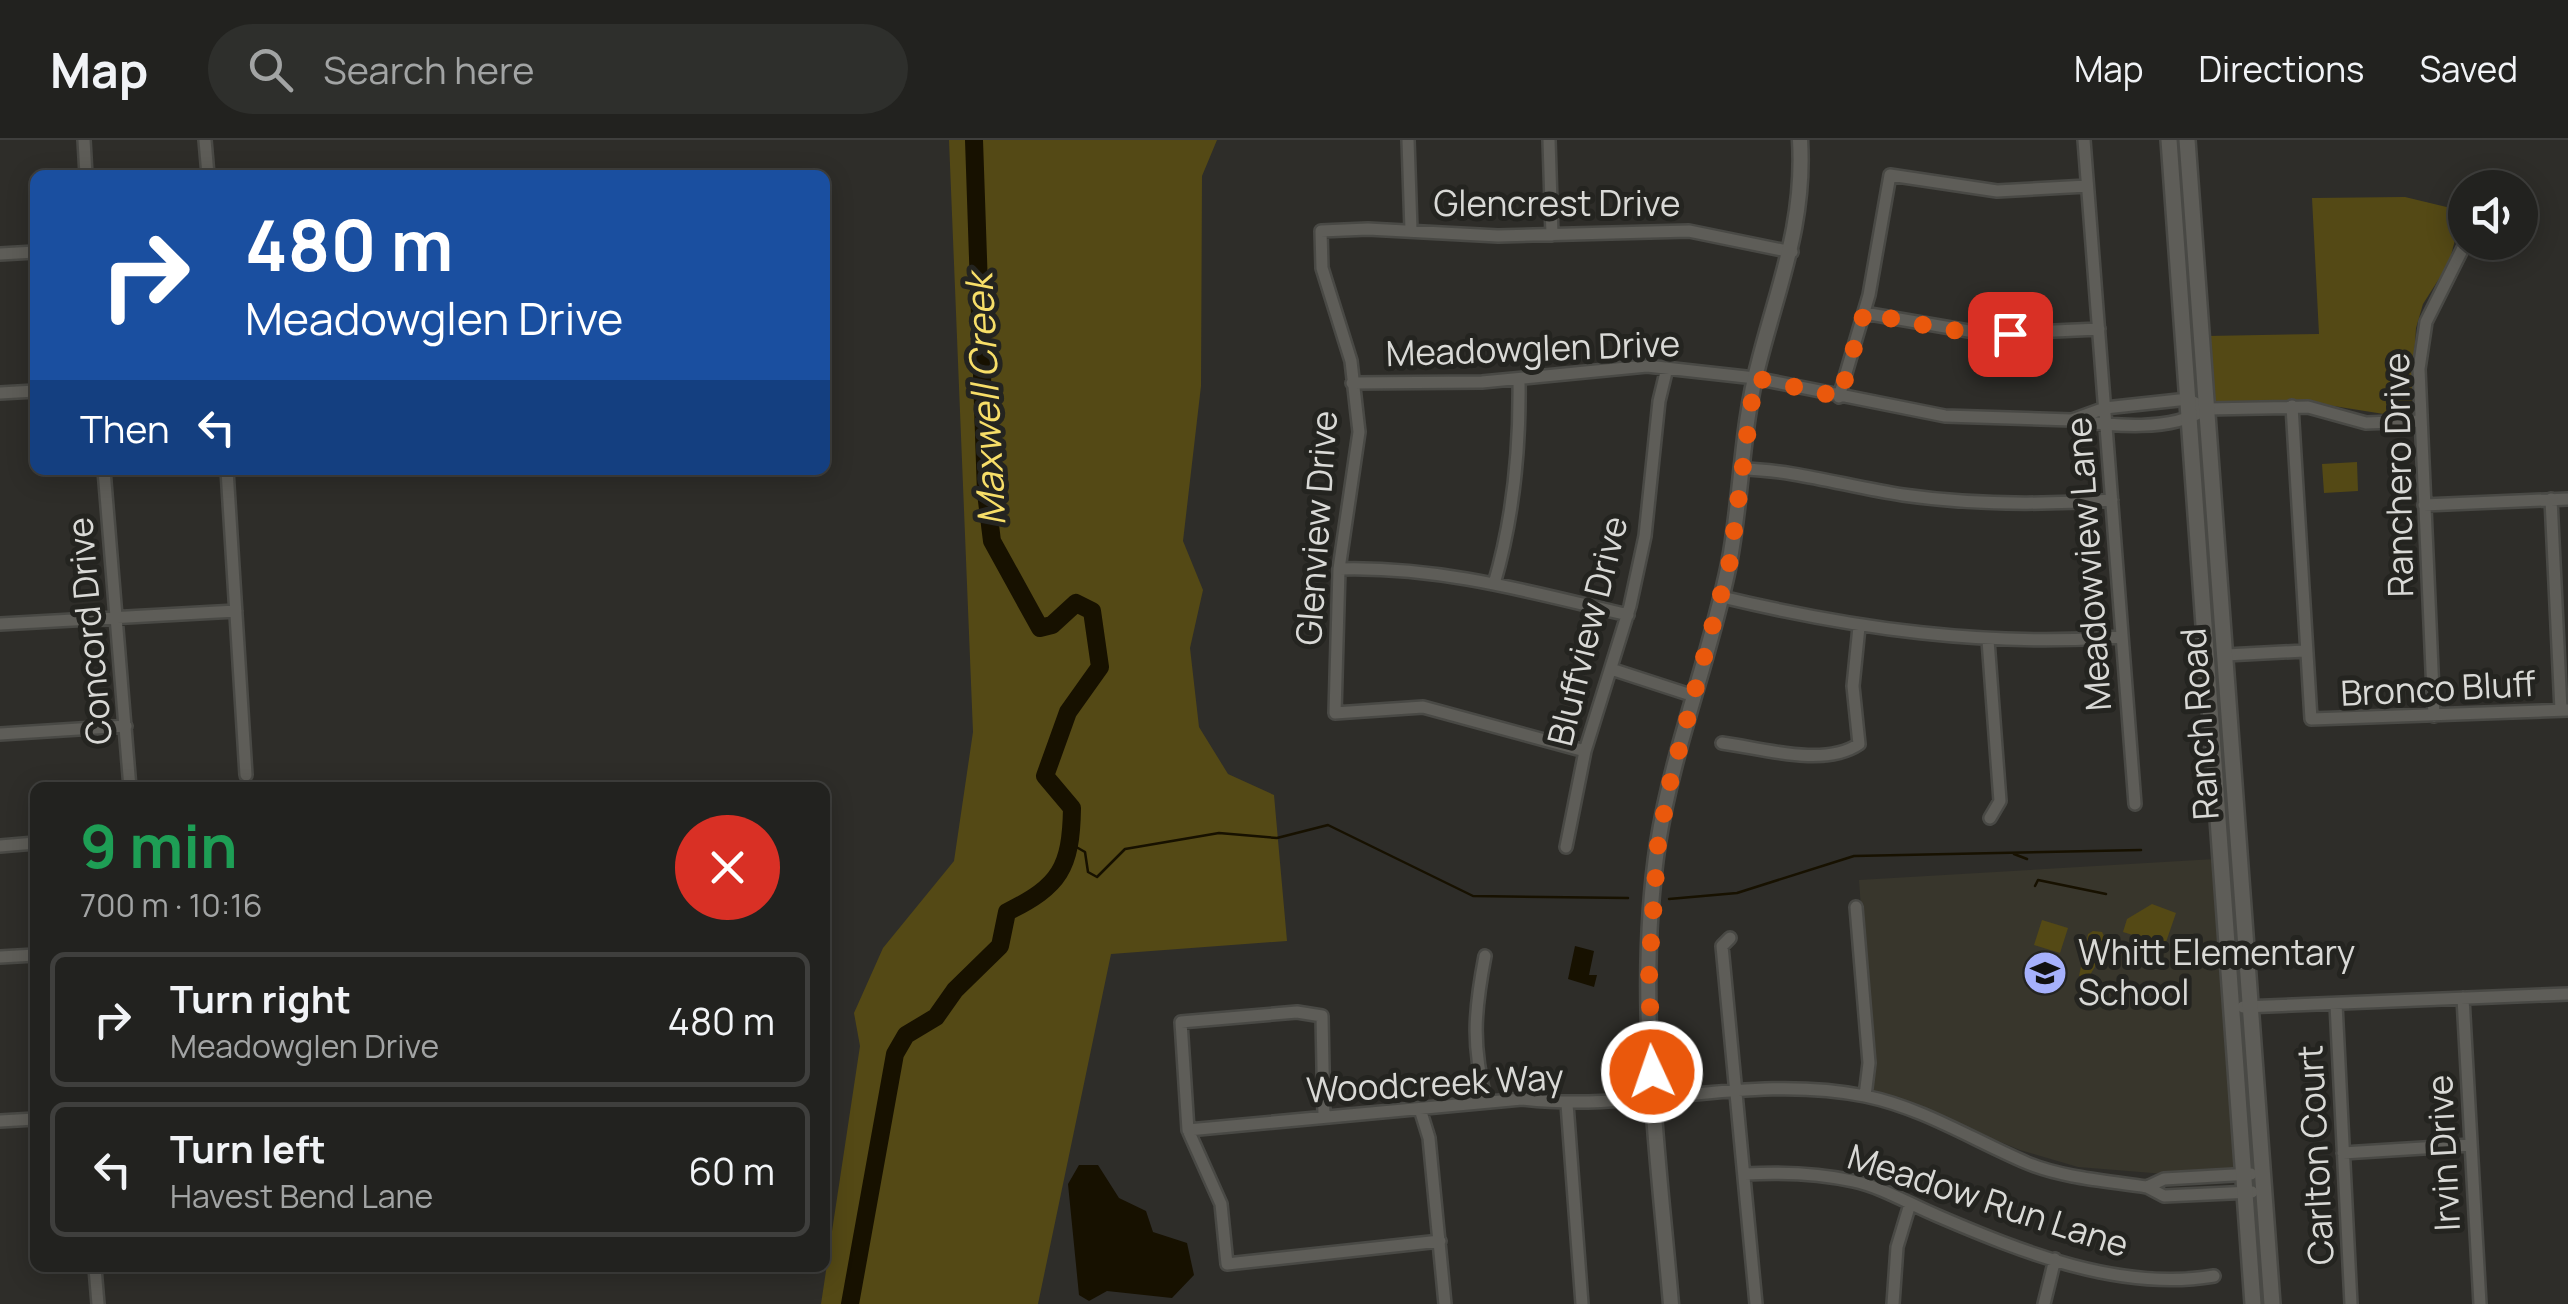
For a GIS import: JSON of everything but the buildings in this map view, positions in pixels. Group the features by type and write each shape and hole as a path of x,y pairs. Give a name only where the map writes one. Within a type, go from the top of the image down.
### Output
{"main road":[{"name":"Ranch Road","path":"2169,140 2241,1007 2261,1173 2254,1192 2253,1304"},
{"name":"Ranch Road","path":"2187,140 2226,654 2244,1175 2254,1192 2272,1304"}],"street":[{"path":"84,140 86,170"},
{"path":"206,140 208,170"},
{"path":"1408,140 1412,230"},
{"path":"1549,140 1552,235"},
{"path":"1670,1304 1649,970 1658,844 1722,596 1755,378 1792,252 1802,170 1800,140"},
{"name":"Meadowview Lane","path":"2084,140 2136,804"},
{"path":"1840,397 1864,313 1890,175 1998,190 2088,186"},
{"name":"Glencrest Drive","path":"1321,231 1552,235 1689,231 1792,252"},
{"name":"Glenview Drive","path":"1321,231 1322,268 1351,360 1359,432 1340,570 1334,714 1423,707 1585,751"},
{"path":"0,254 30,252"},
{"name":"Ranchero Drive","path":"2434,716 2420,422 2422,336 2458,260"},
{"path":"1864,313 1986,334 2099,329"},
{"name":"Meadowglen Drive","path":"1352,382 1519,380 1667,368 1755,378 1840,397 1996,421 2072,420 2106,425 2190,420"},
{"name":"Bluffview Drive","path":"1566,847 1585,751 1628,615 1645,536 1667,368"},
{"path":"1494,584 1507,541 1516,481 1519,380"},
{"path":"0,393 30,391"},
{"path":"2188,400 2206,409 2292,406 2366,422 2420,422"},
{"name":"Meadowglen Drive","path":"2072,420 2105,408 2188,400"},
{"path":"2226,654 2304,651 2292,406"},
{"path":"2190,420 2206,409"},
{"path":"1742,469 1788,472 1958,502 2032,505 2112,500"},
{"name":"Concord Drive","path":"104,475 130,782"},
{"path":"227,475 246,775"},
{"path":"2424,505 2568,498"},
{"path":"2551,500 2565,710"},
{"path":"1340,570 1424,570 1628,615"},
{"path":"1722,596 1858,626 1988,640 2122,637"},
{"path":"0,624 236,611"},
{"path":"1722,743 1823,755 1845,754 1859,744 1853,686 1858,626"},
{"path":"1988,640 2000,801 1990,818"},
{"name":"Bronco Bluff","path":"2304,651 2311,719 2565,710"},
{"path":"1611,669 1694,696"},
{"path":"0,734 126,726"},
{"path":"0,846 30,844"},
{"path":"1856,907 1869,1063 1865,1096"},
{"path":"1730,938 1722,946 1756,1304"},
{"path":"0,958 30,955"},
{"path":"1484,956 1474,1013 1474,1051 1486,1102"},
{"path":"2241,1007 2568,994"},
{"name":"Irvin Drive","path":"2463,998 2480,1304"},
{"name":"Carlton Court","path":"2336,1004 2351,1304"},
{"path":"1324,1117 1322,1016 1297,1012 1181,1022 1188,1130 1221,1204 1227,1264 1440,1242"},
{"name":"Woodcreek Way","path":"1188,1130 1522,1099 1567,1104 1780,1087 1865,1096 1933,1118 2031,1165 2147,1187 2164,1196 2254,1192"},
{"path":"1567,1104 1582,1304"},
{"path":"1420,1108 1428,1138 1445,1304"},
{"path":"0,1120 30,1118"},
{"path":"2343,1152 2471,1145"},
{"name":"Meadow Run Lane","path":"1746,1174 1796,1172 1857,1182 2055,1259 2135,1277 2214,1276"},
{"name":"Woodcreek Way","path":"2147,1187 2164,1179 2261,1173"},
{"path":"1893,1304 1897,1247 1910,1204"},
{"path":"2044,1304 2055,1259"},
{"path":"95,1272 98,1304"}],"shaded area":[{"path":"949,140 1217,140 1202,176 1201,386 1183,541 1203,590 1190,648 1199,727 1228,774 1274,795 1287,941 1111,954 1038,1304 821,1304 826,1272 830,1272 830,1244 860,1046 854,1013 883,948 954,861 973,732"},
{"path":"2405,197 2448,207 2450,260 2423,304 2416,328 2411,408 2390,415 2302,401 2217,402 2211,396 2207,336 2319,334 2312,198"},
{"path":"2357,462 2358,491 2324,493 2322,464"},
{"name":"Whitt Elementary School","path":"2215,859 2239,1168 2165,1174 2078,1167 2020,1150 1874,1090 1859,880"},
{"path":"2152,904 2176,913 2165,945 2123,932 2127,919"},
{"path":"2042,920 2068,928 2060,953 2034,945"},
{"path":"2102,932 2105,938 2099,960 2087,980 2079,976 2088,934"},
{"path":"1575,946 1594,951 1589,975 1597,975 1594,987 1568,979"},
{"path":"1079,1165 1098,1165 1119,1198 1146,1211 1153,1232 1187,1243 1194,1275 1172,1298 1107,1291 1089,1301 1079,1295 1068,1184"}],"waterway":[{"name":"Maxwell Creek","path":"850,1304 895,1054 906,1035 936,1017 955,990 1000,946 1007,912 1039,893 1059,873 1069,846 1072,808 1045,776 1068,712 1100,667 1092,611 1076,603 1052,625 1040,628 992,541 986,493 974,140"},
{"path":"1071,844 1085,852 1088,872 1097,877 1125,849 1219,833 1277,838 1328,825 1473,896 1628,898"},
{"path":"1669,899 1737,893 1854,856 2141,850"},
{"path":"2014,854 2027,859"},
{"path":"2035,886 2038,880 2106,894"}],"place":[{"name":"Whitt Elementary School","path":"2045,973"}],"route":[{"path":"1652,1072 1649,970 1658,844 1670,783 1714,632 1730,561 1746,420 1755,378 1840,397 1864,313 1949,330 2010,334"}]}
